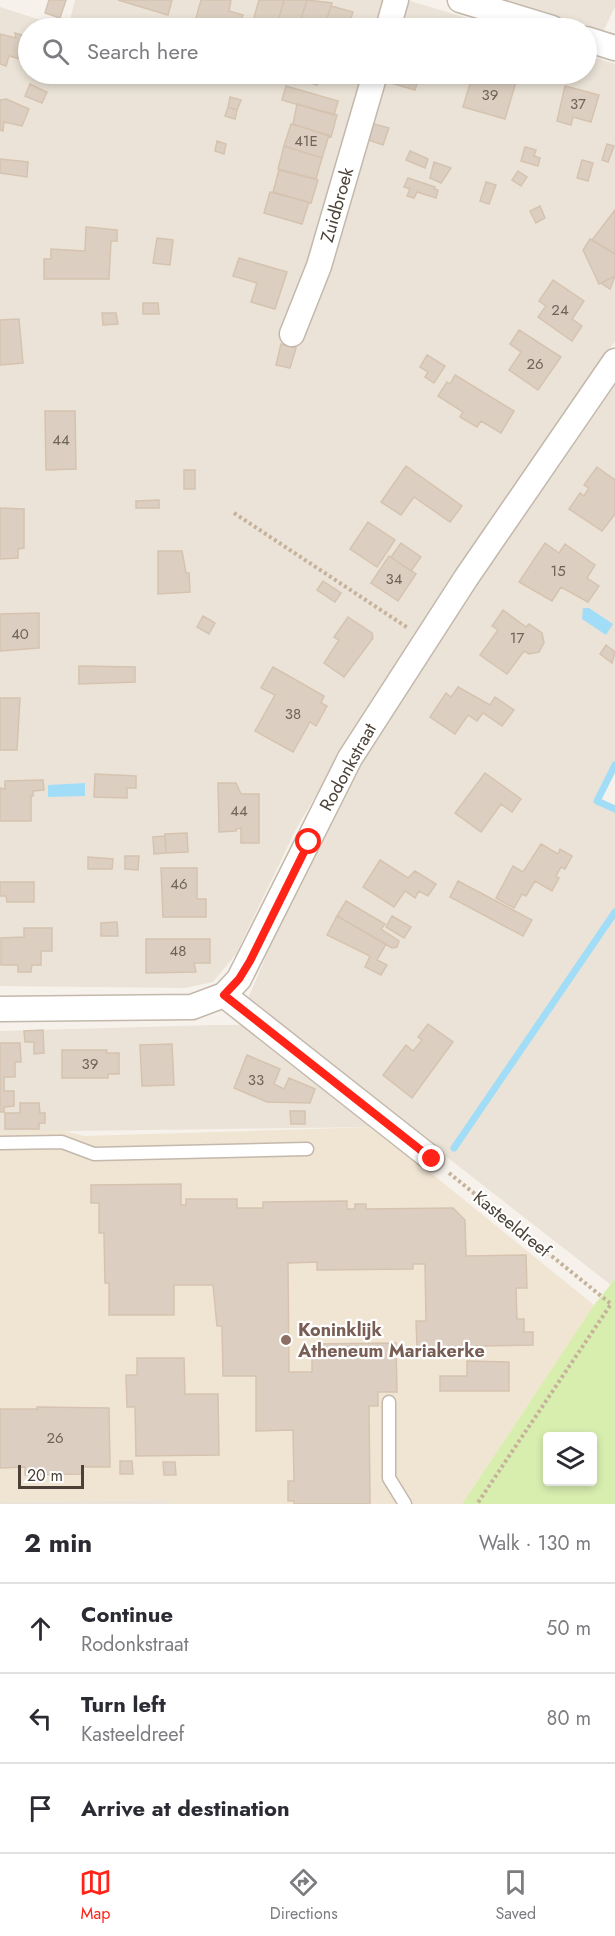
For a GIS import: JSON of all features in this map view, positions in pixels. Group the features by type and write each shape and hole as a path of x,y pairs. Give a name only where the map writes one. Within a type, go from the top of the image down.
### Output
{"street":[{"path":"391,18 396,0"},
{"path":"460,0 519,18"},
{"path":"597,42 615,48"},
{"name":"Zuidbroek","path":"292,334 320,266 372,84"},
{"name":"Rodonkstraat","path":"0,1010 192,1007 224,995 239,979 250,961 350,758 426,640 615,361"},
{"path":"224,995 432,1159"}],"lane":[{"path":"0,1143 62,1142 94,1154 307,1149"},
{"path":"389,1402 389,1478 405,1504"}],"path":[{"path":"234,513 426,640"},
{"name":"Kasteeldreef","path":"432,1159 613,1305 477,1504"}],"shaded area":[{"path":"75,0 407,0 467,18 70,18"},
{"path":"500,0 615,0 615,7 602,34 597,32 597,18 554,18"},
{"path":"0,7 34,18 18,18 18,84 597,84 597,58 615,64 615,341 370,702 295,831 236,954 213,982 185,988 0,986"},
{"path":"615,384 615,765 597,801 615,809 615,1279 611,1285 247,1001 278,928 361,762 470,596"},
{"path":"247,1025 374,1127 0,1132 0,1031"},
{"name":"Koninklijk Atheneum Mariakerke","path":"374,1127 594,1305 462,1504 169,1504 168,1500 0,1502 0,1132 60,1130 84,1136"},
{"path":"169,1500 169,1504 0,1504 0,1502"}],"green space":[{"path":"615,1279 615,1504 462,1504 594,1305"}],"water":[{"path":"583,608 589,608 613,624 606,635 582,619"},
{"path":"85,783 85,796 48,797 48,785"}],"building":[{"path":"49,0 66,0 60,18 45,13"},
{"path":"118,0 172,0 168,15"},
{"path":"201,0 231,0 229,11 243,15 242,18 196,18"},
{"path":"259,0 284,0 279,18 254,18"},
{"path":"284,0 307,0 301,18 279,18"},
{"path":"307,0 332,3 327,18 301,18"},
{"path":"331,6 353,12 351,18 327,18"},
{"path":"15,33 18,34 18,58 9,56 6,66 0,64 0,34 16,38"},
{"path":"30,84 47,92 42,103 25,96"},
{"path":"394,84 417,84 415,90"},
{"path":"470,84 515,84 505,119 463,107"},
{"path":"286,86 338,101 334,115 282,100"},
{"path":"565,86 599,95 591,122 573,117 571,125 557,121"},
{"path":"230,97 241,100 237,110 228,107"},
{"path":"6,99 29,109 22,126 4,122 3,131 0,130 0,100"},
{"path":"297,104 337,115 331,137 293,124"},
{"path":"228,107 237,110 235,119 225,116"},
{"path":"370,123 389,128 383,145 366,139"},
{"path":"291,124 329,135 322,158 284,146"},
{"path":"217,141 226,144 224,154 215,151"},
{"path":"607,144 614,146 608,162 602,160"},
{"path":"284,146 322,158 316,179 278,169"},
{"path":"525,147 536,150 534,156 540,158 538,166 521,161"},
{"path":"410,151 428,159 425,168 406,160"},
{"path":"0,159 28,162 27,177 0,173"},
{"path":"582,160 593,163 588,181 577,178"},
{"path":"434,162 451,168 441,183 430,178"},
{"path":"279,170 318,180 311,203 273,192"},
{"path":"518,171 527,177 521,186 512,180"},
{"path":"408,178 435,187 434,189 438,190 436,198 417,192 414,198 407,196 410,189 404,187"},
{"path":"486,182 496,185 489,204 480,201"},
{"path":"270,192 309,202 302,224 264,213"},
{"path":"540,206 545,218 536,223 530,211"},
{"path":"615,210 615,254 592,240"},
{"path":"86,227 117,230 117,241 111,241 109,279 44,279 44,259 51,259 51,249 85,251"},
{"path":"157,238 173,240 170,265 153,263"},
{"path":"590,239 615,254 615,276 599,284 583,250"},
{"path":"239,258 287,272 275,309 251,302 257,283 233,276"},
{"path":"615,276 610,289 601,283"},
{"path":"553,280 584,301 572,319 582,326 572,341 538,317 546,306 539,301"},
{"path":"143,303 158,303 159,314 143,314"},
{"path":"102,313 116,313 118,324 103,325"},
{"path":"19,319 23,363 0,365 0,320"},
{"path":"519,330 561,357 538,390 509,370 521,352 510,344"},
{"path":"281,344 296,348 290,368 276,365"},
{"path":"427,355 445,366 434,383 425,377 428,372 420,367"},
{"path":"455,375 514,411 501,433 481,421 477,427 460,417 463,412 438,396 447,382 450,384"},
{"path":"45,411 75,411 76,469 46,470"},
{"path":"406,466 462,506 450,522 414,497 401,515 381,502"},
{"path":"597,467 615,480 615,514 602,531 569,509 580,493 584,496 589,488 584,485"},
{"path":"184,470 195,470 195,489 184,489"},
{"path":"159,500 159,508 136,508 136,501"},
{"path":"0,508 24,509 24,548 18,549 18,558 0,559"},
{"path":"368,522 395,540 377,567 350,549"},
{"path":"401,543 421,557 411,571 391,557"},
{"path":"545,543 559,553 565,544 595,565 587,578 599,586 588,602 561,587 552,601 519,582"},
{"path":"158,551 182,551 186,573 189,573 190,592 158,594"},
{"path":"389,556 416,574 398,601 371,583"},
{"path":"323,581 341,593 335,602 317,590"},
{"path":"503,610 526,627 529,624 542,633 544,643 539,652 529,654 524,651 507,674 480,655 498,630 492,626"},
{"path":"39,613 39,648 0,651 0,614"},
{"path":"203,616 215,623 209,634 197,627"},
{"path":"348,617 372,633 373,638 344,677 324,663 339,640 334,637"},
{"path":"606,645 615,652 612,663 600,654"},
{"path":"79,666 135,667 135,682 79,684"},
{"path":"273,667 324,696 321,703 327,706 316,726 310,722 293,752 255,731 275,695 261,688"},
{"path":"458,687 490,705 495,697 514,710 502,726 483,713 477,721 468,715 455,734 430,717 446,693 451,697"},
{"path":"0,698 20,698 17,750 0,750"},
{"path":"485,773 521,799 512,812 501,804 481,832 455,813"},
{"path":"95,774 136,776 136,788 127,788 127,798 94,797"},
{"path":"43,780 44,790 33,791 33,796 31,796 31,821 0,821 0,788 5,789 5,781"},
{"path":"218,783 236,783 241,794 259,794 259,843 241,843 241,828 236,831 219,832"},
{"path":"187,833 188,852 166,853 165,834"},
{"path":"165,836 166,853 154,854 153,837"},
{"path":"541,844 558,854 560,849 572,856 565,869 561,867 556,876 559,878 552,891 535,881 526,896 522,894 514,908 496,898 513,866 523,872"},
{"path":"125,856 139,856 138,870 125,869"},
{"path":"88,857 113,859 112,869 88,869"},
{"path":"380,860 408,878 415,871 436,884 428,896 419,891 415,898 405,891 394,907 363,887"},
{"path":"161,868 197,868 197,899 206,899 206,917 163,917"},
{"path":"458,881 532,920 523,936 450,897"},
{"path":"0,882 34,882 34,902 7,902 6,896 0,896"},
{"path":"346,901 385,924 381,929 399,941 397,947 392,948 337,916"},
{"path":"337,916 386,944 377,960 387,965 381,975 365,967 370,956 327,935"},
{"path":"392,916 411,927 404,938 386,927"},
{"path":"117,922 118,936 101,936 101,923"},
{"path":"24,928 52,928 52,951 41,951 41,965 32,965 31,972 18,972 18,965 1,965 1,938 24,937"},
{"path":"146,939 210,939 210,963 194,963 196,972 146,973"},
{"path":"428,1024 453,1042 412,1098 383,1075 406,1045 413,1051 422,1040 418,1037"},
{"path":"43,1030 44,1053 34,1054 34,1042 25,1042 24,1031"},
{"path":"0,1043 20,1043 21,1062 15,1062 15,1077 4,1077 4,1091 14,1091 14,1106 4,1107 4,1112 0,1112"},
{"path":"172,1044 174,1085 142,1086 140,1045"},
{"path":"62,1050 107,1050 106,1053 119,1053 119,1074 108,1074 108,1078 62,1078"},
{"path":"247,1055 280,1069 274,1084 284,1089 289,1078 315,1089 310,1103 267,1102 234,1088"},
{"path":"20,1103 39,1103 40,1113 45,1113 45,1123 39,1123 39,1129 5,1129 5,1113 20,1113"},
{"path":"290,1111 305,1111 305,1124 291,1124"},
{"path":"181,1184 181,1205 186,1205 186,1199 237,1199 237,1208 263,1208 263,1202 347,1201 347,1209 355,1209 355,1204 366,1204 366,1209 453,1208 465,1220 466,1256 526,1255 527,1288 516,1288 517,1319 524,1319 524,1332 533,1332 533,1345 417,1347 416,1321 426,1321 425,1264 413,1264 413,1269 317,1270 317,1262 288,1263 289,1372 312,1372 312,1344 396,1343 397,1392 378,1392 378,1406 369,1406 370,1504 294,1504 294,1501 288,1501 288,1481 294,1481 293,1430 256,1431 256,1376 223,1376 222,1326 217,1326 213,1285 174,1285 174,1315 109,1315 109,1283 105,1283 104,1233 99,1233 99,1203 91,1203 91,1185"},
{"path":"137,1358 184,1358 185,1394 218,1394 219,1455 136,1456 135,1407 127,1407 126,1375 137,1375"},
{"path":"467,1361 509,1362 509,1391 440,1391 440,1376 467,1376"},
{"path":"37,1407 109,1408 110,1467 82,1467 82,1474 25,1475 25,1467 0,1468 0,1409 38,1409"},
{"path":"120,1461 132,1461 133,1474 120,1474"},
{"path":"163,1462 175,1462 176,1475 164,1475"}],"waterway":[{"path":"615,765 597,801 615,809"},
{"path":"454,1148 615,912"}],"place":[{"name":"Koninklijk Atheneum Mariakerke","path":"286,1340"}],"route":[{"path":"309,842 250,961 239,979 224,995 432,1159"}]}
